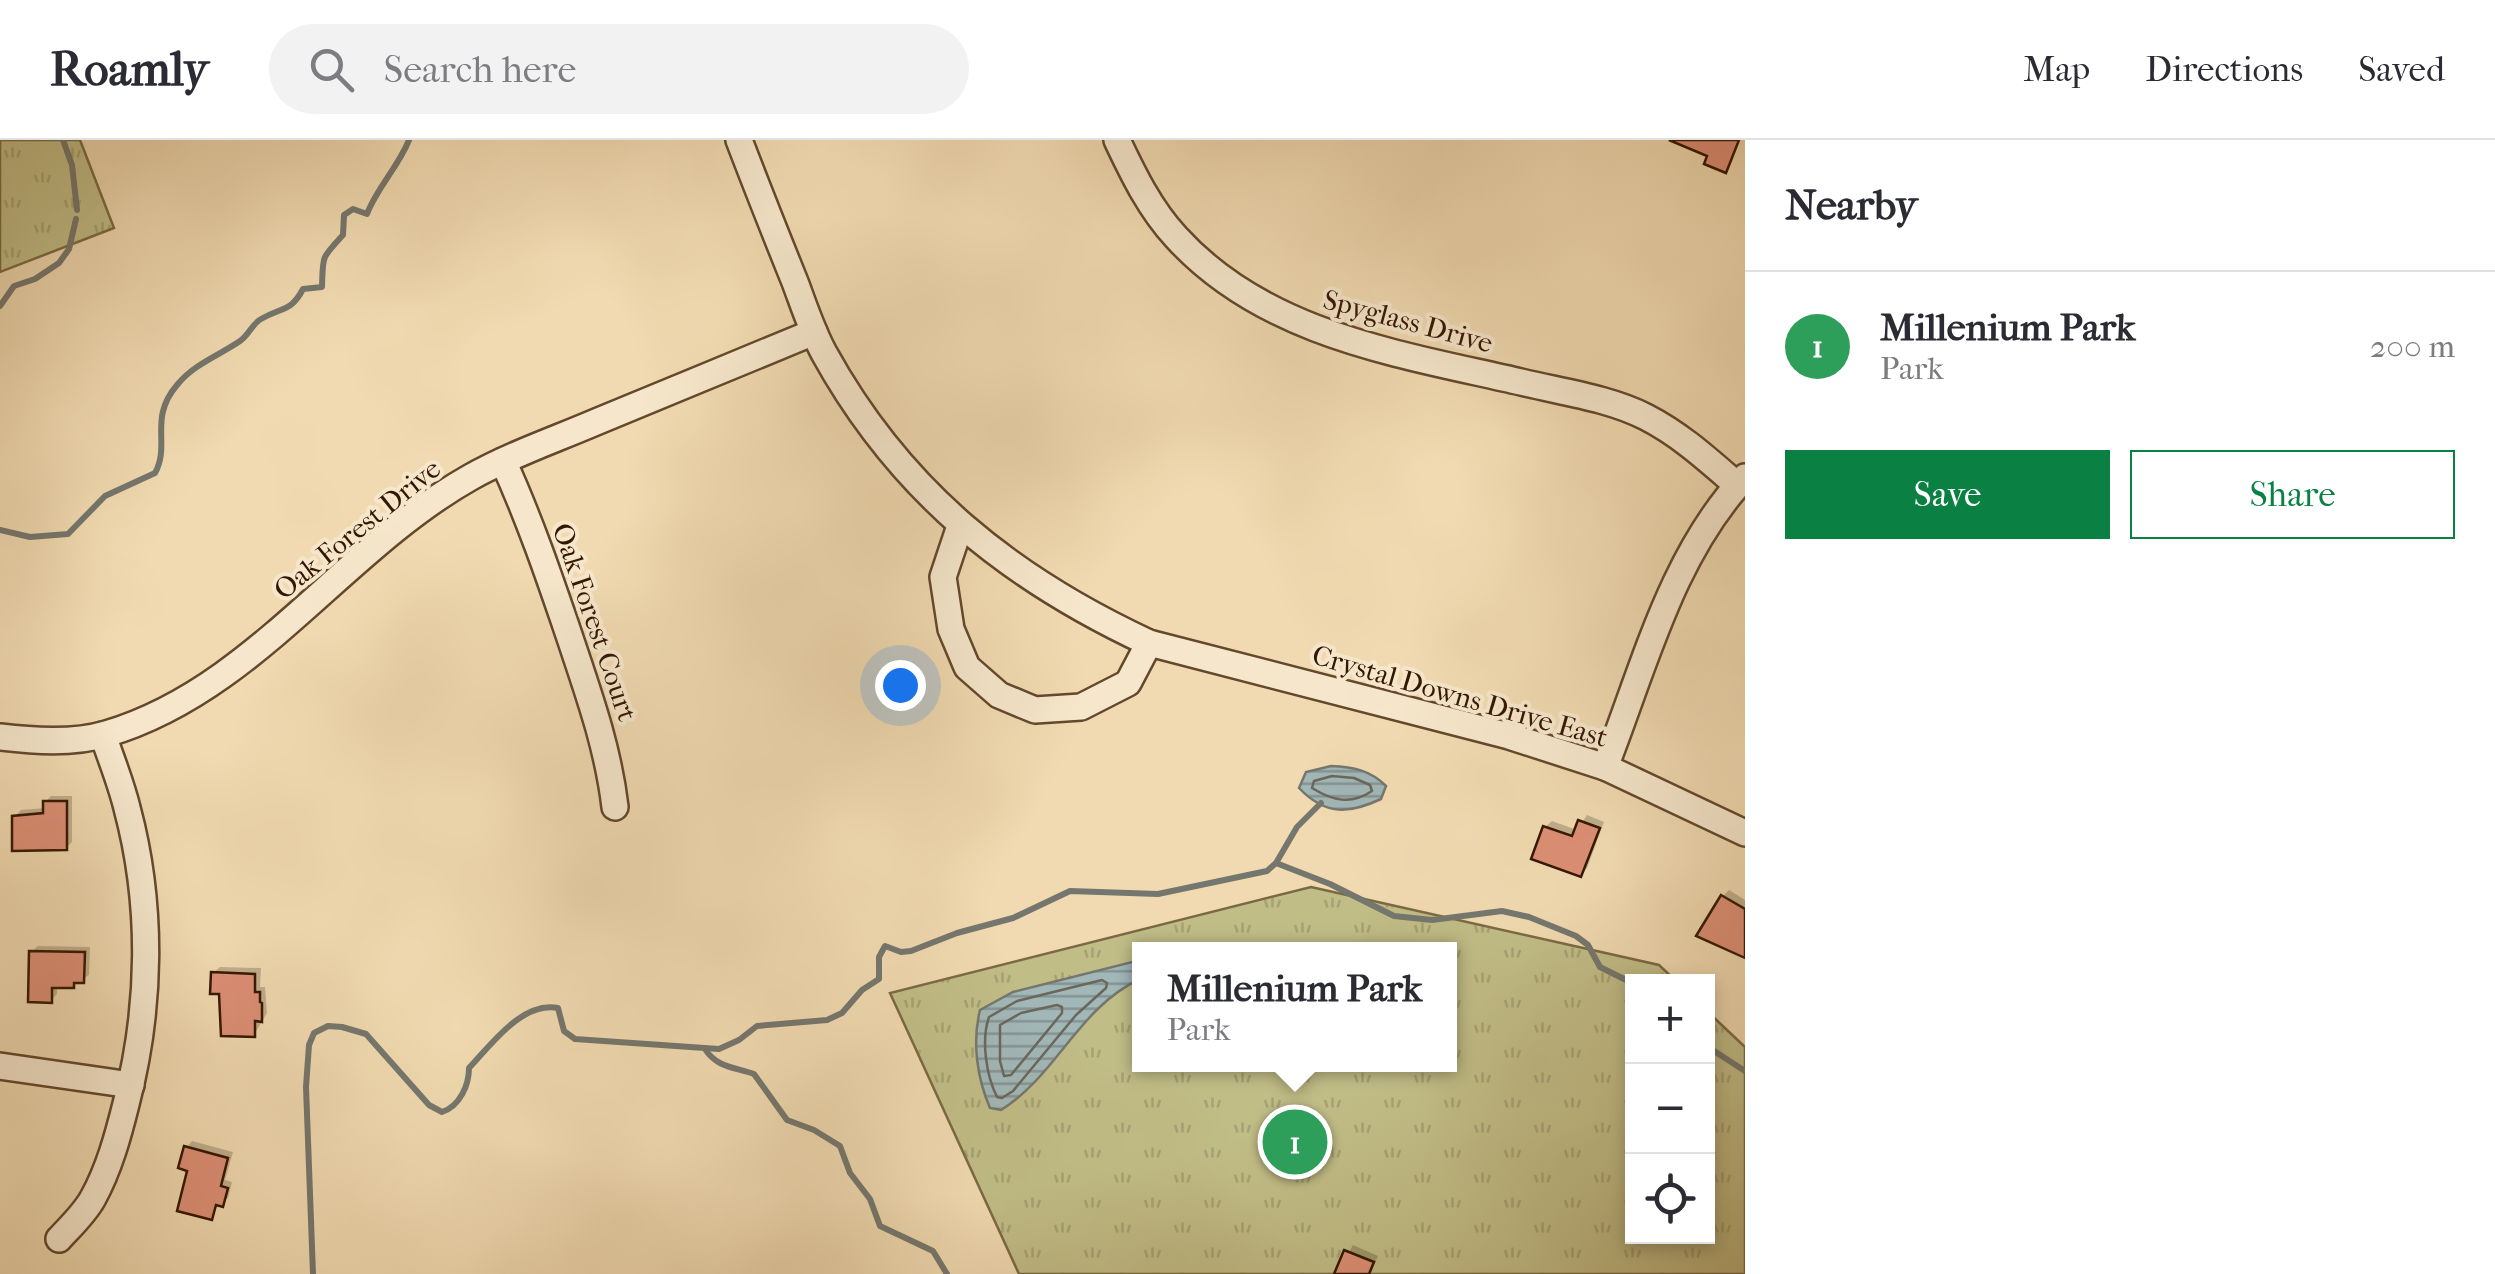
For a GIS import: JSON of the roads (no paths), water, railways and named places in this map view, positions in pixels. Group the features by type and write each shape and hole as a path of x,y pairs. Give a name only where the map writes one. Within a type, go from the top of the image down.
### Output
{"street":[{"name":"Crystal Downs Drive East","path":"738,140 814,332 864,417 909,474 960,526 1006,563 1054,594 1150,643 1509,736 1605,766 1745,833"},
{"name":"Spyglass Drive","path":"1117,140 1139,186 1176,237 1220,278 1264,306 1316,330 1642,415 1679,436 1741,481"},
{"name":"Oak Forest Drive","path":"0,737 72,740 103,735 146,720 195,692 284,626 414,514 470,478 502,461 814,332"},
{"name":"Oak Forest Court","path":"502,461 538,543 588,693 609,758 615,807"},
{"path":"1605,766 1668,597 1698,542 1741,481"},
{"path":"960,526 943,577 951,629 967,667 999,695 1035,710 1081,708 1128,683 1150,643"},
{"path":"59,1240 92,1201 115,1147 146,1004 146,930 128,809 103,735"},
{"path":"0,1066 131,1085"}],"water":[{"path":"1331,766 1374,776 1386,786 1381,799 1358,808 1338,810 1319,804 1299,788 1306,772"},
{"path":"1132,962 1132,984 1100,1006 1037,1079 1001,1110 990,1108 982,1085 976,1035 980,1010 1013,992"}],"waterway":[{"path":"63,140 72,165 77,210"},
{"path":"0,530 30,537 68,534 105,496 155,473 161,452 164,409 177,385 240,341 258,321 290,305 303,289 322,287 325,258 343,235 344,215 353,209 367,214 409,140"},
{"path":"0,306 14,286 35,279 59,263 69,249 76,219"},
{"path":"313,1274 306,1087 309,1045 314,1033 328,1026 366,1034 429,1105 442,1112 462,1094 469,1068 508,1027 532,1011 558,1008 564,1031 575,1039 719,1049 757,1026 827,1020 842,1013 862,990 879,979 879,957 885,946 911,951 1013,918 1070,891 1158,894 1267,871 1297,827 1321,803"},
{"path":"1276,863 1394,916 1432,920 1502,911 1529,917 1576,936 1588,945 1600,967 1625,980"},
{"path":"705,1049 721,1063 754,1074 787,1120 840,1146 850,1173 870,1199 880,1226 933,1251 947,1274"},
{"path":"1715,1052 1745,1071"}],"place":[{"name":"Millenium Park","path":"1295,1142"}]}
